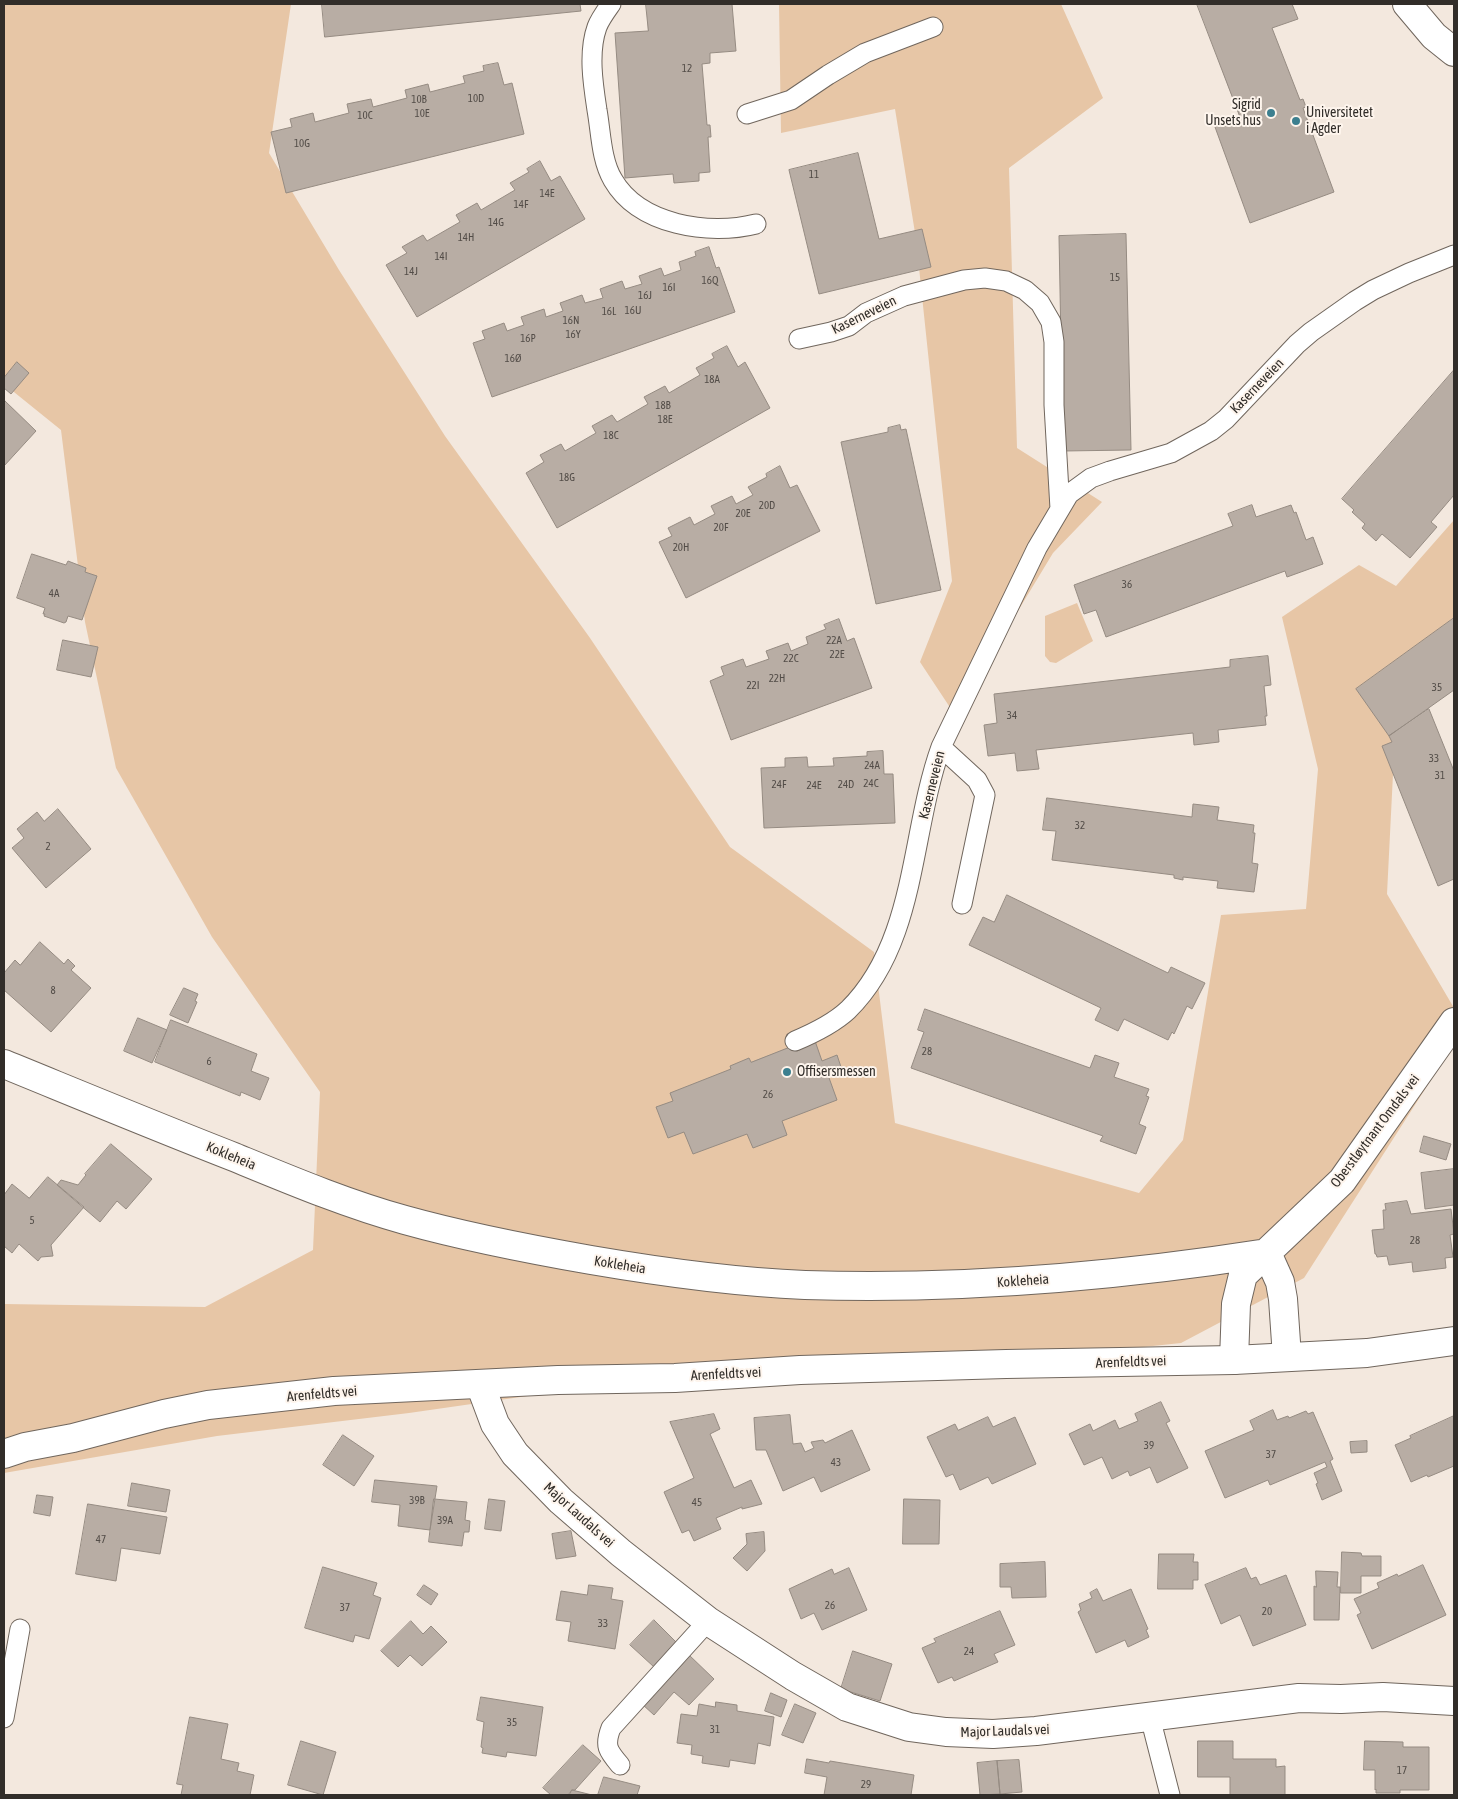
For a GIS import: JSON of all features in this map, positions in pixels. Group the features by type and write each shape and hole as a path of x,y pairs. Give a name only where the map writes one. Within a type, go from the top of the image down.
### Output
{"street":[{"path":"1407,4 1434,36 1454,52"},
{"name":"Oberstløytnant Omdals vei","path":"1234,1360 1236,1304 1243,1275 1342,1181 1454,1022"},
{"name":"Kokleheia","path":"4,1064 314,1190 403,1220 512,1246 706,1278 803,1285 932,1286 1088,1276 1181,1266 1267,1253"},
{"path":"1267,1253 1280,1282 1287,1357"},
{"name":"Arenfeldts vei","path":"4,1454 25,1447 73,1438 164,1414 208,1405 334,1391 558,1380 674,1378 810,1370 1234,1360 1367,1353 1454,1341"},
{"name":"Major Laudals vei","path":"480,1384 495,1424 515,1454 561,1501 590,1527 708,1621 793,1676 847,1706 909,1727 946,1732 993,1734 1036,1731 1299,1698 1383,1697 1454,1701"}],"lane":[{"path":"611,4 598,24 594,36 592,59 595,95 604,150 612,178 620,191 636,204 658,217 675,223 712,230 756,224"},
{"path":"747,114 791,100 828,75 866,53 933,27"},
{"name":"Kaserneveien","path":"796,1041 832,1022 848,1010 875,976 895,934 918,848 934,768 941,748 1037,548 1069,494 1091,478 1171,453 1211,431 1226,419 1297,344 1312,332 1355,301 1374,290 1409,273 1454,255"},
{"name":"Kaserneveien","path":"800,339 848,326 866,313 904,296 964,280 985,278 1006,282 1025,290 1040,303 1051,322 1052,328 1060,509"},
{"path":"941,748 977,780 985,795 962,904"},
{"path":"620,1765 607,1745 610,1728 708,1621"},
{"path":"4,1718 20,1629"},
{"path":"1150,1717 1170,1795"}],"shaded area":[{"path":"4,4 291,4 269,153 339,270 445,436 590,638 730,847 874,952 895,1123 1139,1193 1183,1140 1221,915 1306,909 1318,769 1282,617 1359,565 1396,586 1454,520 1454,616 1395,734 1387,894 1454,1008 1454,1044 1304,1278 1181,1343 992,1363 597,1386 409,1413 217,1436 4,1473 4,1304 205,1307 313,1250 320,1092 212,937 116,768 85,622 61,430 4,384"},
{"path":"779,4 1061,4 1103,98 1009,168 1017,448 1102,502 1053,553 955,715 920,662 952,581 916,239 895,109 781,133"},
{"path":"1077,603 1093,641 1056,663 1050,662 1045,656 1045,616"}],"building":[{"path":"322,4 580,4 581,11 325,37"},
{"path":"646,4 732,4 736,51 710,53 710,63 702,64 707,125 710,125 711,137 708,137 710,172 699,173 699,181 674,183 673,174 625,178 615,33 648,31"},
{"name":"Sigrid Unsets hus","path":"1197,4 1292,4 1298,19 1272,28 1300,100 1303,99 1306,107 1303,108 1334,192 1250,223 1215,127 1240,118"},
{"path":"498,63 504,85 512,83 524,134 286,193 271,132 292,127 290,119 313,113 315,122 349,113 347,104 371,99 373,107 407,98 405,90 428,84 430,92 465,83 463,76 484,71 483,66"},
{"path":"858,153 879,239 922,229 931,267 819,294 789,170"},
{"path":"540,161 551,181 560,176 585,219 417,317 386,265 407,253 402,247 423,235 427,241 460,222 456,215 477,203 481,210 515,190 510,183 529,172 527,169"},
{"path":"1126,234 1131,450 1063,451 1059,236"},
{"path":"709,247 716,268 719,267 735,312 492,397 473,343 485,339 482,331 504,323 507,331 524,325 521,317 544,309 546,317 563,311 560,303 582,295 585,303 603,298 600,289 622,281 625,289 642,284 639,276 661,268 664,276 681,270 679,262 696,256 695,252"},
{"path":"727,346 738,367 745,362 770,408 557,528 526,473 544,462 540,455 561,444 565,451 596,433 592,426 612,415 617,422 648,404 644,397 665,386 669,393 700,375 696,368 714,358 712,354"},
{"path":"17,362 29,373 11,394 4,388 4,378"},
{"path":"1454,370 1454,495 1431,522 1437,527 1410,558 1382,534 1376,541 1362,528 1365,524 1342,499"},
{"path":"4,402 36,431 4,466"},
{"path":"900,425 901,430 906,429 941,590 876,604 841,442 888,432 888,428"},
{"path":"780,466 790,488 797,485 820,531 686,598 659,542 672,536 668,528 690,517 694,525 715,514 711,506 732,496 736,504 753,495 748,487 767,477 766,474"},
{"path":"1252,505 1256,517 1291,505 1294,513 1296,512 1306,540 1313,537 1323,564 1287,577 1285,571 1106,637 1096,610 1084,614 1074,585 1233,526 1228,514"},
{"path":"32,554 66,565 68,561 86,568 85,572 97,576 82,620 68,616 64,623 44,616 45,608 17,598"},
{"path":"1454,618 1454,690 1389,736 1356,689"},
{"path":"839,619 847,641 854,638 872,688 731,740 710,681 724,675 721,667 743,659 746,667 769,659 766,651 788,643 791,651 808,644 806,637 826,629 824,625"},
{"path":"63,640 98,647 91,677 57,670"},
{"path":"1268,656 1271,685 1264,686 1266,725 1218,730 1219,742 1194,745 1193,733 1036,750 1039,769 1017,771 1015,753 988,756 984,725 997,723 994,694 1230,667 1230,660"},
{"path":"1429,709 1454,771 1454,879 1438,886 1382,746 1392,742 1389,736"},
{"path":"883,751 884,774 893,774 895,823 764,828 761,768 785,767 785,758 807,757 808,767 834,766 833,758 867,756 867,752"},
{"path":"1047,798 1192,817 1193,804 1219,807 1217,820 1254,825 1252,863 1258,864 1254,892 1217,888 1218,881 1183,877 1183,880 1174,878 1174,875 1052,860 1056,831 1043,830"},
{"path":"58,809 91,849 46,888 12,848 24,838 17,829 37,812 44,821"},
{"path":"1007,895 1168,973 1171,967 1205,983 1192,1009 1187,1006 1174,1034 1172,1032 1168,1040 1124,1019 1118,1031 1095,1020 1101,1008 969,945 983,917 994,922"},
{"path":"40,942 64,964 68,959 75,966 71,970 91,988 51,1032 4,990 4,973 15,960 20,965"},
{"path":"184,988 198,994 195,1001 197,1002 188,1023 170,1015"},
{"path":"925,1009 1090,1068 1095,1055 1119,1063 1114,1077 1149,1089 1146,1096 1149,1097 1139,1124 1146,1127 1136,1154 1100,1141 1103,1136 911,1068 924,1032 918,1030"},
{"path":"138,1018 167,1030 152,1063 124,1051"},
{"path":"171,1020 257,1054 251,1071 269,1078 260,1100 241,1092 240,1096 155,1062"},
{"path":"814,1038 822,1061 837,1055 842,1070 828,1075 837,1100 782,1121 787,1135 753,1148 747,1134 693,1154 684,1132 668,1138 656,1107 673,1101 670,1093 731,1069 730,1066 749,1058 751,1062"},
{"path":"1424,1136 1451,1144 1446,1160 1420,1152"},
{"path":"111,1144 152,1179 126,1209 117,1201 100,1222 57,1185 61,1180 78,1185"},
{"path":"1454,1169 1454,1205 1425,1209 1421,1173"},
{"path":"48,1177 84,1207 51,1245 53,1256 41,1257 38,1261 19,1244 12,1253 4,1246 4,1195 12,1184 29,1198"},
{"path":"1407,1201 1411,1214 1451,1209 1454,1234 1450,1235 1453,1257 1445,1258 1446,1268 1413,1272 1412,1262 1389,1265 1387,1256 1377,1257 1375,1254 1372,1230 1384,1229 1383,1210 1386,1210 1385,1204"},
{"path":"1161,1402 1170,1421 1166,1423 1188,1468 1157,1483 1150,1467 1130,1476 1128,1471 1112,1479 1102,1457 1084,1465 1069,1434 1090,1424 1093,1431 1115,1420 1119,1429 1138,1421 1135,1414"},
{"path":"1273,1410 1277,1420 1288,1416 1289,1418 1306,1411 1308,1414 1313,1412 1333,1459 1330,1461 1342,1491 1322,1500 1314,1473 1327,1467 1325,1462 1270,1485 1268,1480 1225,1498 1205,1451 1254,1430 1250,1421"},
{"path":"714,1414 720,1429 710,1434 734,1488 751,1480 762,1504 742,1509 742,1507 716,1518 721,1529 694,1541 689,1530 682,1533 664,1492 694,1478 670,1422"},
{"path":"790,1415 793,1444 801,1443 805,1452 814,1448 811,1442 823,1440 825,1443 852,1430 870,1470 821,1492 814,1477 783,1491 766,1450 756,1450 754,1418"},
{"path":"1454,1416 1454,1466 1411,1482 1395,1445"},
{"path":"988,1417 993,1427 1015,1417 1036,1464 992,1484 988,1477 960,1490 953,1474 946,1477 927,1437 955,1424 958,1430"},
{"path":"343,1435 374,1456 354,1486 323,1465"},
{"path":"1367,1441 1367,1452 1351,1453 1350,1442"},
{"path":"375,1480 437,1486 430,1530 398,1526 400,1505 372,1502"},
{"path":"132,1483 170,1490 166,1512 128,1506"},
{"path":"37,1495 53,1497 50,1516 34,1513"},
{"path":"434,1499 467,1502 465,1520 470,1521 469,1532 464,1532 462,1546 429,1542"},
{"path":"489,1499 505,1501 501,1531 485,1529"},
{"path":"904,1499 940,1500 939,1544 903,1544"},
{"path":"88,1504 167,1517 160,1554 121,1548 116,1581 76,1574"},
{"path":"571,1531 576,1556 556,1559 552,1534"},
{"path":"764,1532 765,1551 747,1571 733,1558 747,1544 746,1534"},
{"path":"1342,1552 1361,1553 1362,1556 1381,1556 1381,1576 1361,1576 1361,1593 1341,1593"},
{"path":"1159,1554 1194,1554 1193,1562 1198,1562 1198,1580 1193,1580 1193,1589 1158,1589"},
{"path":"1045,1562 1046,1597 1012,1598 1011,1587 1000,1587 1000,1564"},
{"path":"1423,1565 1446,1615 1372,1649 1357,1615 1361,1613 1354,1599 1379,1588 1377,1583"},
{"path":"323,1567 377,1583 373,1595 381,1598 369,1639 355,1635 353,1642 305,1628"},
{"path":"849,1568 867,1610 822,1630 814,1613 801,1619 789,1589 832,1569 834,1574"},
{"path":"1246,1568 1251,1579 1256,1577 1260,1585 1286,1575 1306,1625 1253,1646 1240,1615 1221,1624 1205,1585"},
{"path":"1316,1571 1338,1572 1337,1587 1340,1587 1339,1620 1314,1620"},
{"path":"424,1585 438,1594 431,1605 417,1595"},
{"path":"589,1585 613,1588 611,1599 623,1601 615,1649 568,1641 571,1622 556,1620 561,1591 587,1595"},
{"path":"1097,1589 1103,1601 1131,1589 1148,1629 1146,1630 1149,1637 1128,1647 1125,1640 1096,1653 1078,1612 1081,1610 1079,1604 1092,1598 1090,1593"},
{"path":"1000,1611 1015,1645 994,1654 998,1662 954,1681 952,1677 938,1683 922,1648 936,1642 934,1639"},
{"path":"654,1620 677,1643 654,1667 630,1645"},
{"path":"411,1621 423,1634 431,1626 447,1642 422,1666 410,1655 398,1667 381,1651"},
{"path":"853,1651 892,1664 880,1701 841,1689"},
{"path":"688,1654 714,1679 689,1705 674,1692 654,1715 642,1704"},
{"path":"771,1693 787,1700 781,1717 765,1711"},
{"path":"481,1697 543,1707 536,1756 507,1752 506,1757 482,1753 484,1722 477,1720"},
{"path":"716,1702 737,1705 737,1711 774,1717 770,1746 758,1743 755,1764 730,1760 729,1767 702,1763 703,1756 691,1754 692,1745 677,1743 681,1714 697,1716 699,1704 715,1707"},
{"path":"795,1704 816,1713 803,1743 782,1735"},
{"path":"190,1717 228,1724 221,1759 239,1763 237,1771 254,1775 250,1795 181,1795 183,1785 177,1784"},
{"path":"301,1741 336,1752 323,1795 288,1785"},
{"path":"1198,1741 1233,1741 1233,1759 1276,1759 1276,1767 1285,1766 1285,1795 1230,1795 1230,1777 1198,1777"},
{"path":"1365,1741 1403,1742 1403,1747 1429,1747 1429,1790 1400,1790 1400,1793 1376,1793 1375,1770 1364,1770"},
{"path":"583,1745 601,1761 575,1790 572,1790 568,1795 551,1795 543,1788"},
{"path":"807,1759 914,1775 911,1795 824,1795 827,1777 805,1773"},
{"path":"1019,1760 1022,1792 1000,1794 997,1761"},
{"path":"997,1761 1000,1794 980,1795 977,1763"},
{"path":"604,1777 640,1786 637,1795 598,1795"},
{"path":"572,1790 592,1795 570,1795"}],"place":[{"name":"Sigrid Unsets hus","path":"1271,113"},
{"name":"Universitetet i Agder","path":"1296,121"},
{"name":"Offisersmessen","path":"787,1072"}]}
